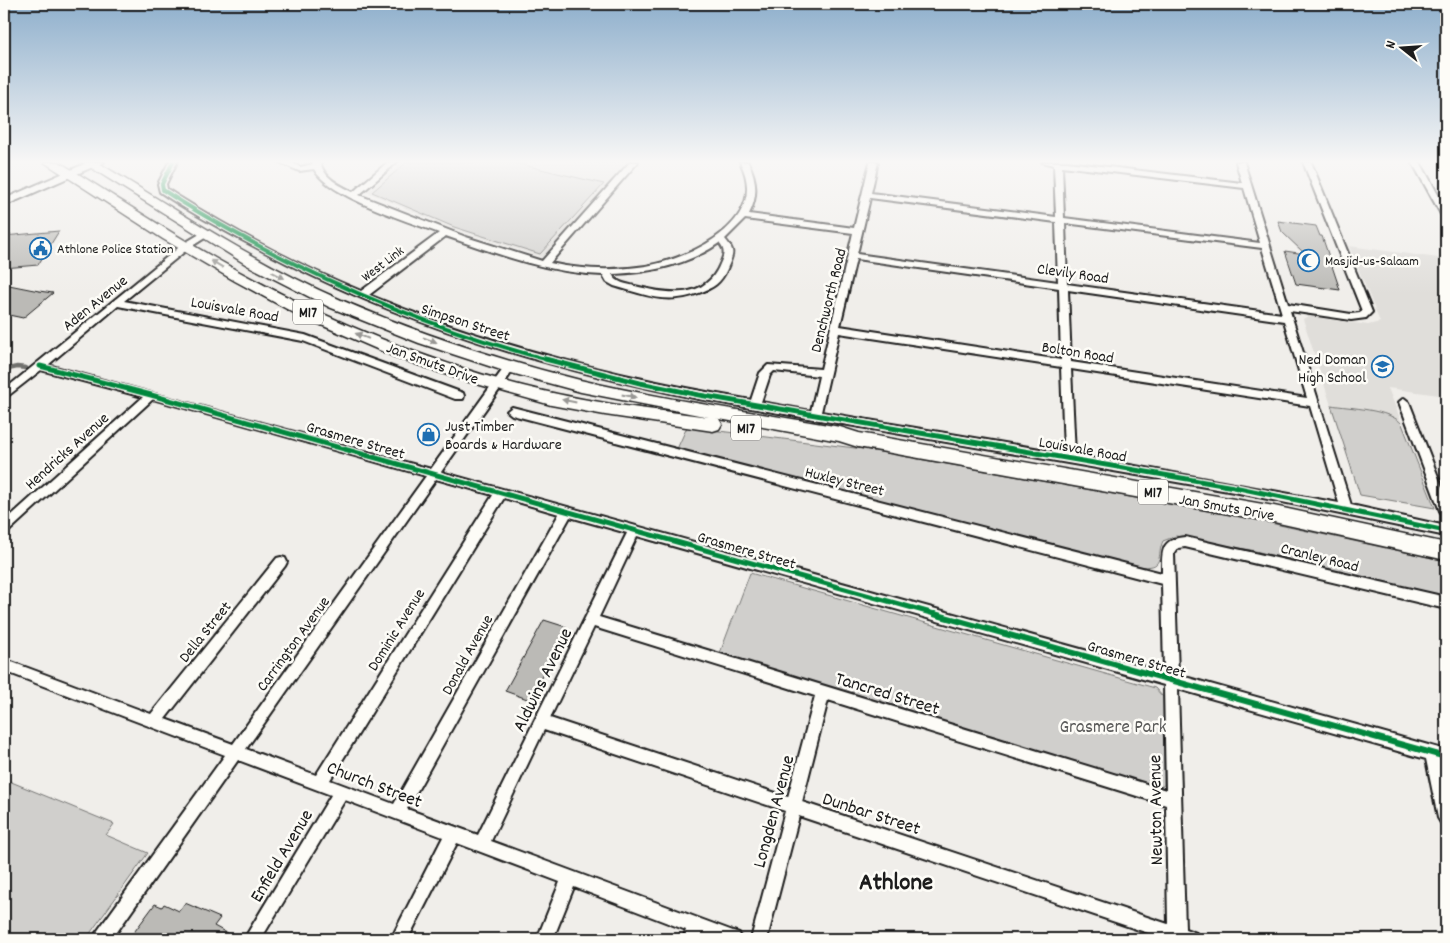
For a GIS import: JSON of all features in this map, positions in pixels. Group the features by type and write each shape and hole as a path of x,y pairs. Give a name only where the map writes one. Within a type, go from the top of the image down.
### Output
{"main road":[{"name":"Jan Smuts Drive","path":"123,206 239,278 314,316 403,352 497,385 634,413 838,441 858,440"},
{"name":"Jan Smuts Drive","path":"161,206 252,262 335,303 425,339 510,367 632,396 840,434 858,440 1274,514 1446,552"}],"street":[{"name":"Simpson Street","path":"190,206 284,260 361,296 433,324 535,356 637,382 815,415"},
{"path":"382,206 444,233 544,265 574,271 606,272 636,270 689,256 720,239 744,216 747,206"},
{"path":"544,265 596,206"},
{"name":"Denchworth Road","path":"815,415 865,206"},
{"path":"952,206 1266,246"},
{"path":"1060,206 1070,459"},
{"path":"1254,206 1346,508"},
{"name":"Clevily Road","path":"853,256 1063,285 1286,312 1351,317 1363,316 1366,312 1324,206"},
{"path":"744,216 859,231"},
{"name":"West Link","path":"361,296 444,233"},
{"name":"Aden Avenue","path":"4,395 186,246 205,234"},
{"path":"606,272 610,280 617,284 662,296 682,296 710,286 719,278 729,254 728,248 720,239"},
{"name":"Louisvale Road","path":"116,303 305,338 459,396"},
{"name":"Bolton Road","path":"836,329 1314,403"},
{"name":"Grasmere Street","path":"40,366 151,395 1439,755"},
{"name":"Carrington Avenue","path":"102,939 510,367"},
{"path":"755,405 765,373 772,367 825,373"},
{"name":"Hendricks Avenue","path":"4,529 151,395"},
{"path":"1404,402 1446,511"},
{"name":"Huxley Street","path":"512,411 1169,580"},
{"name":"Louisvale Road","path":"815,415 1346,508 1446,531"},
{"name":"Dominic Avenue","path":"319,784 501,493"},
{"name":"Donald Avenue","path":"397,813 566,511"},
{"name":"Aldwins Avenue","path":"481,845 634,530"},
{"name":"Newton Avenue","path":"1181,938 1174,800 1169,550 1174,544 1185,542"},
{"name":"Cranley Road","path":"1185,542 1446,603"},
{"name":"Della Street","path":"154,721 281,562"},
{"name":"Tancred Street","path":"591,620 1174,800"},
{"name":"Church Street","path":"4,665 570,878 693,932 732,939"},
{"name":"Longden Avenue","path":"759,939 823,692"},
{"name":"Dunbar Street","path":"541,722 1181,938"},
{"path":"1439,755 1446,818"},
{"name":"Enfield Avenue","path":"252,939 342,792"},
{"path":"399,939 453,834"},
{"path":"545,939 570,878"}],"shaded area":[{"path":"400,206 589,206 544,258 451,228"},
{"name":"Ned Doman High School","path":"1349,246 1446,259 1446,396 1388,388 1435,508 1360,495 1303,319 1308,316 1368,325 1380,322"}],"green space":[{"path":"405,206 584,206 540,254 454,227"},
{"path":"1331,405 1379,412 1396,419 1402,424 1435,508 1360,495"},
{"path":"687,427 863,449 1247,518 1446,561 1446,598 1251,550 1176,536 1163,541 1156,564 1147,567 1138,566 677,449"},
{"name":"Grasmere Park","path":"750,573 1155,688 1163,697 1164,785 1158,788 720,653"},
{"path":"4,779 114,824 106,835 148,853 86,939 4,939"}],"building":[{"name":"Masjid-us-Salaam","path":"1278,221 1316,226 1320,236 1322,236 1340,290 1296,284 1285,251 1305,254 1282,232"},
{"name":"Athlone Police Station","path":"59,231 38,265 4,268 4,236"},
{"path":"4,284 53,293 23,318 4,314"},
{"path":"544,620 566,627 530,700 505,691"},
{"path":"185,903 220,918 214,926 238,939 129,939 155,904 162,907 164,904 179,911"}],"waterway":[{"path":"4,370 17,367 26,368"}],"cycle path":[{"path":"189,206 296,265 391,307 489,343 589,371 759,406 1234,487 1446,531"},
{"path":"40,366 151,395 1446,757"}],"place":[{"name":"Athlone Police Station","path":"41,248"},
{"name":"Masjid-us-Salaam","path":"1309,260"},
{"name":"Ned Doman High School","path":"1382,367"},
{"name":"Just Timber Boards & Hardware","path":"429,434"}],"district":[{"name":"Athlone","path":"896,880"}]}
